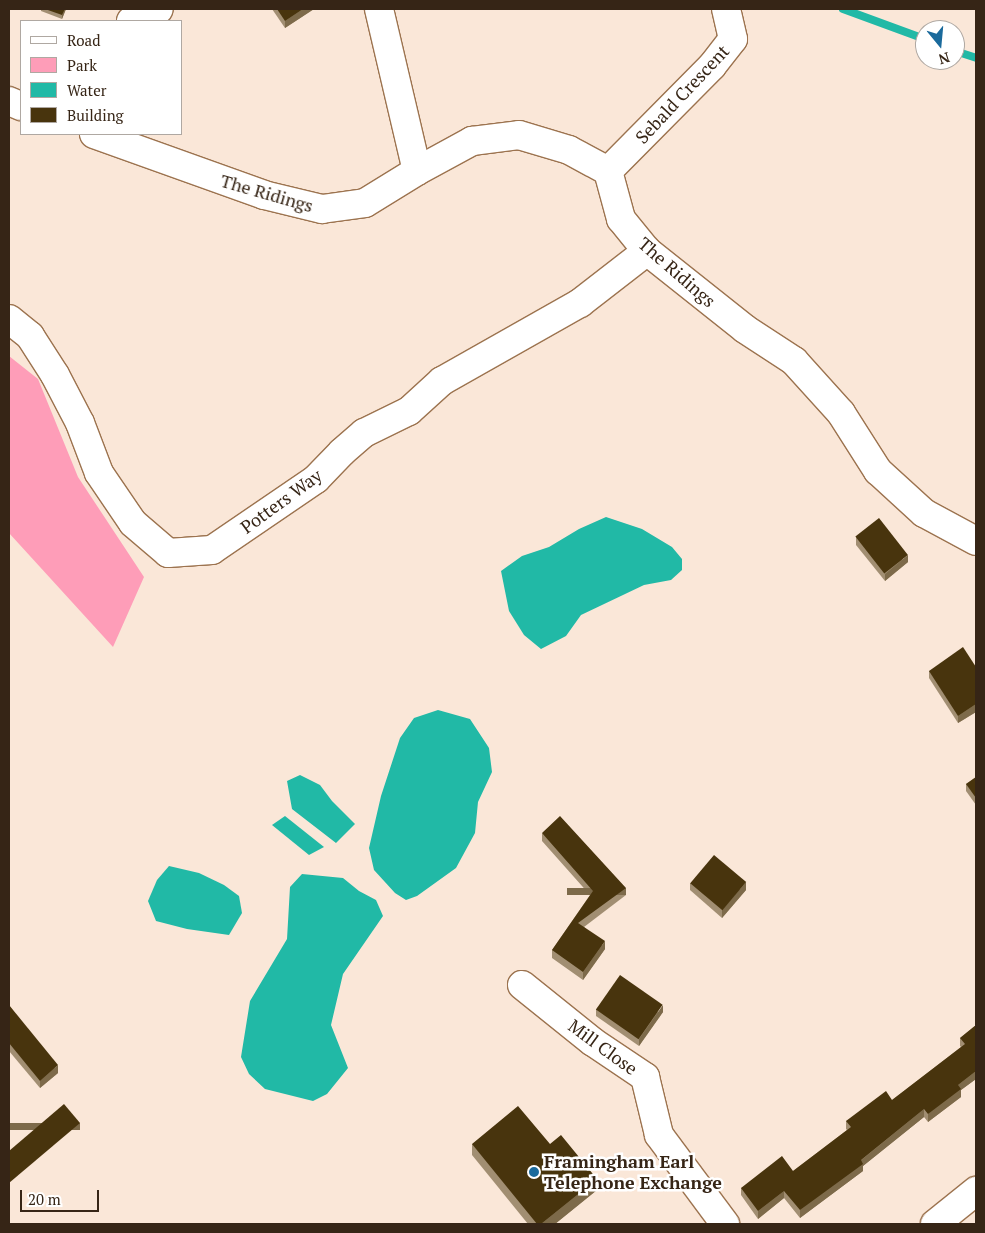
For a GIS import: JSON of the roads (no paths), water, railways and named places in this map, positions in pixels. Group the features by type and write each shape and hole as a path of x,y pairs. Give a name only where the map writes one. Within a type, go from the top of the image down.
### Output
{"street":[{"path":"135,20 144,18 159,9"},
{"path":"379,9 417,171"},
{"name":"Sebald Crescent","path":"608,172 712,66 733,39 726,9"},
{"name":"The Ridings","path":"97,135 264,195 322,209 365,203 417,171 472,141 518,135 569,150 608,172 621,219 646,251 745,329 794,361 841,413 878,471 924,513 976,541"},
{"name":"Potters Way","path":"9,319 30,336 55,375 80,423 100,473 133,523 168,553 212,550 316,479 342,452 364,433 409,411 442,381 534,331 580,303 646,251"},
{"name":"Mill Close","path":"522,984 593,1042 645,1077 659,1135 726,1224"},
{"path":"935,1224 976,1190"}],"water":[{"path":"606,517 642,529 672,547 682,559 682,570 671,580 644,585 581,615 566,636 541,649 524,635 509,611 501,571 522,556 549,547 579,529"},
{"path":"438,710 470,719 489,748 492,772 478,802 475,833 456,868 417,896 406,900 395,893 374,870 369,848 381,796 400,738 414,718"},
{"path":"300,775 320,785 332,801 355,824 336,843 292,809 287,781"},
{"path":"285,816 324,847 309,855 272,825"},
{"path":"169,866 199,873 224,885 239,896 242,913 229,935 187,929 156,921 148,901 157,880"},
{"path":"302,874 343,878 359,891 376,900 383,916 343,974 331,1025 348,1068 327,1094 313,1101 265,1089 249,1074 241,1057 250,1001 287,939 290,887"}],"waterway":[{"path":"843,9 915,35"},
{"path":"965,54 976,58"}],"place":[{"name":"Framingham Earl Telephone Exchange","path":"534,1172"}]}
